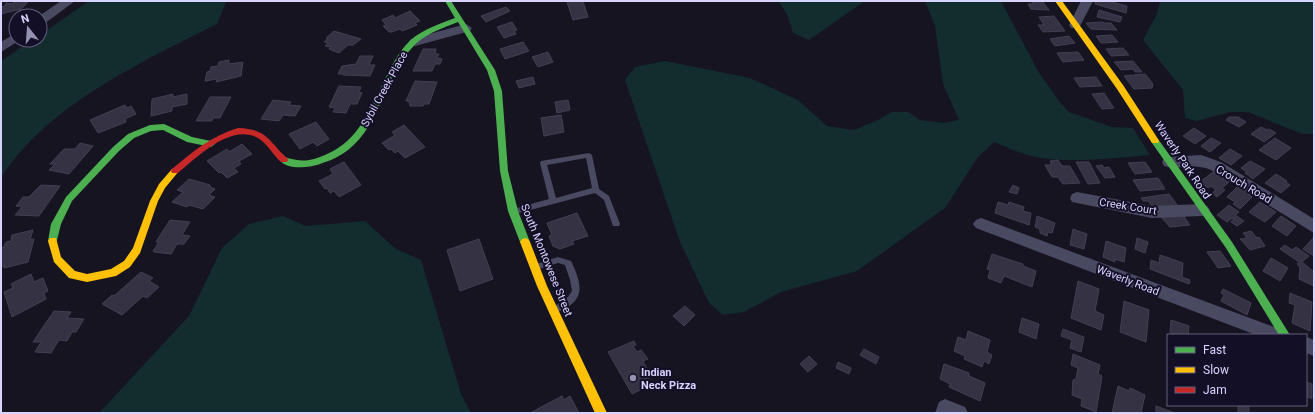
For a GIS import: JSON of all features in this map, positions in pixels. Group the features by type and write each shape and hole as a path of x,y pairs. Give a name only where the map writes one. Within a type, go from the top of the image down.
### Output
{"street":[{"path":"48,15 69,1"},
{"name":"South Montowese Street","path":"448,1 491,70 498,91 499,125 504,171 513,211 553,311 600,413"},
{"name":"Waverly Park Road","path":"1058,1 1120,87 1202,210 1229,245 1284,334"},
{"path":"1075,25 1088,1"},
{"name":"Sybil Creek Place","path":"211,144 188,139 165,127 154,127 142,130 125,139 74,192 61,212 54,232 53,252 65,272 84,279 105,277 126,266 140,244 157,193 165,179 222,136 241,131 255,132 266,139 280,157 295,165 318,162 342,149 368,123 398,60 404,51 414,42 463,24"},
{"name":"Crouch Road","path":"1169,162 1201,160 1216,166 1314,227"},
{"name":"Creek Court","path":"1077,198 1152,212 1202,210"},
{"name":"Waverly Road","path":"981,224 1273,334"},
{"path":"944,413 945,408 959,413"}],"lane":[{"path":"553,201 543,163 588,155 596,190 607,198 616,224"},
{"path":"513,211 596,190"},
{"path":"535,268 558,260 568,262 577,288 573,300 553,311"}],"green space":[{"path":"89,1 226,2 217,24 128,70 70,107 44,128 20,152 1,178 1,61 20,48 48,48 48,29"},
{"path":"778,1 865,1 809,40 793,33 787,14"},
{"path":"925,1 1001,1 1038,71 1059,101 1069,112 1112,127 1133,128 1150,155 1096,160 1041,158 1017,152 994,142 978,157 945,208 857,271 781,292 744,312 723,315 709,303 680,242 625,80 635,67 665,61 750,78 798,100 827,126 854,130 878,120 892,112 908,112 920,120 944,123 959,120 943,84 935,26"},
{"path":"1160,1 1314,1 1314,134 1302,134 1248,112 1230,112 1197,121 1185,118 1183,90 1143,40 1157,14"},
{"path":"283,216 306,226 365,221 396,249 421,260 461,394 471,413 99,413 189,316 222,248 249,224"}],"building":[{"path":"14,1 28,2 22,8 8,8 8,12 1,14 1,7 5,6 6,3 13,4"},
{"path":"583,1 588,17 573,20 567,2"},
{"path":"1096,1 1108,1 1127,6 1126,13 1095,4"},
{"path":"1032,2 1043,2 1049,10 1031,9 1028,4 1033,4"},
{"path":"506,7 510,11 486,22 481,16"},
{"path":"1099,10 1122,17 1120,22 1097,17"},
{"path":"410,11 420,21 415,23 417,25 402,31 400,29 392,32 389,32 383,26 386,25 382,20 393,15 395,18"},
{"path":"1054,16 1065,31 1043,32 1038,25 1044,25 1039,17"},
{"path":"512,22 517,30 514,31 516,34 504,38 497,27"},
{"path":"1086,23 1111,23 1117,30 1091,29"},
{"path":"334,31 361,39 353,45 348,45 339,53 329,49 331,47 325,46 328,43 324,42 328,38 326,38"},
{"path":"1112,35 1118,42 1101,43 1096,36"},
{"path":"1069,36 1075,43 1055,46 1050,39"},
{"path":"523,42 529,51 505,59 500,49"},
{"path":"1123,48 1129,55 1111,56 1106,49"},
{"path":"423,49 436,49 435,54 439,54 437,58 442,59 440,64 435,64 432,71 413,71"},
{"path":"548,52 553,62 538,67 532,57"},
{"path":"1078,52 1084,60 1063,62 1057,53"},
{"path":"360,56 373,56 369,65 375,65 370,76 338,74 342,66 356,64"},
{"path":"229,60 229,64 243,62 241,76 216,82 217,79 205,81 207,72 210,71 211,67 218,66 219,62"},
{"path":"1133,61 1142,72 1135,72 1133,69 1121,70 1114,62"},
{"path":"1145,74 1153,84 1152,88 1134,89 1124,76"},
{"path":"533,77 535,84 519,88 516,81"},
{"path":"1096,77 1102,86 1080,87 1074,78"},
{"path":"415,81 437,82 429,104 424,104 423,106 410,106 409,101 406,101"},
{"path":"339,86 361,87 359,92 362,93 357,104 350,104 346,113 333,112 335,108 329,107"},
{"path":"1104,93 1114,108 1102,109 1092,94"},
{"path":"173,94 173,97 187,94 187,104 172,107 172,111 151,116 152,99"},
{"path":"210,97 231,97 220,118 213,118 212,121 196,121"},
{"path":"273,100 291,102 289,105 301,106 295,116 283,115 279,121 261,119"},
{"path":"568,100 570,110 557,113 555,102"},
{"path":"125,105 127,108 131,106 136,114 125,119 126,122 98,133 90,120"},
{"path":"561,115 564,132 544,136 541,118"},
{"path":"1229,117 1238,117 1246,122 1239,127 1226,120"},
{"path":"316,122 329,139 317,146 313,142 300,149 289,134"},
{"path":"404,125 425,147 405,158 398,151 395,153 391,149 389,150 382,143 395,135 392,132"},
{"path":"1261,127 1276,133 1264,142 1251,134"},
{"path":"1194,128 1206,136 1195,144 1183,136"},
{"path":"1211,138 1221,143 1210,152 1201,146"},
{"path":"1275,138 1291,148 1276,160 1259,150"},
{"path":"80,143 93,146 69,174 49,170 55,164 50,164 64,149 75,149"},
{"path":"242,144 252,154 239,161 241,164 234,168 238,172 227,178 221,172 219,173 207,161 227,149 229,152"},
{"path":"1230,149 1242,156 1231,165 1219,158"},
{"path":"1058,160 1062,166 1070,166 1080,183 1063,184 1058,177 1052,177 1045,165 1052,165 1050,161"},
{"path":"1250,161 1265,169 1253,179 1241,168"},
{"path":"344,162 361,185 339,197 334,191 330,193 327,188 325,189 319,181 333,174 330,169"},
{"path":"1076,162 1089,162 1100,183 1088,184"},
{"path":"1145,162 1152,172 1135,174 1128,163"},
{"path":"1102,165 1104,168 1109,167 1115,177 1105,178 1096,166"},
{"path":"1213,172 1229,182 1222,188 1225,190 1217,197 1212,193 1216,190 1211,186 1208,188 1200,182"},
{"path":"1276,174 1287,181 1286,182 1290,185 1281,193 1265,183"},
{"path":"1158,178 1165,189 1140,191 1133,180"},
{"path":"189,179 210,185 210,187 215,189 209,195 215,197 203,209 189,205 187,207 172,202 183,192 177,190"},
{"path":"41,185 60,186 39,216 15,215 22,207 16,206 23,197 29,197"},
{"path":"1013,185 1019,188 1017,194 1009,192"},
{"path":"1237,187 1245,190 1252,197 1240,209 1233,204 1235,202 1227,197"},
{"path":"1169,194 1178,206 1154,208 1148,201 1143,201 1141,198"},
{"path":"998,202 1008,205 1009,202 1024,207 1023,211 1031,213 1029,225 995,213"},
{"path":"1260,202 1276,212 1265,222 1249,212"},
{"path":"1229,205 1239,212 1235,215 1244,221 1237,226 1231,222 1234,219 1232,218 1227,222 1217,215"},
{"path":"1181,212 1190,225 1170,227 1159,215"},
{"path":"577,213 588,236 572,241 574,244 560,249 553,246 549,236 552,235 547,223"},
{"path":"1037,216 1055,223 1052,233 1048,232 1047,236 1040,233 1040,229 1035,227"},
{"path":"1281,216 1296,226 1287,236 1272,226"},
{"path":"170,220 190,222 182,235 190,236 184,244 177,244 171,254 154,252 153,251 159,242 156,242"},
{"path":"1073,229 1087,234 1084,249 1070,245"},
{"path":"33,230 30,240 34,239 28,262 4,268 4,266 1,266 1,248 4,247 6,242 11,241 12,235"},
{"path":"1251,231 1257,238 1259,237 1265,246 1250,250 1240,239 1247,238 1243,233"},
{"path":"1314,237 1314,256 1303,249"},
{"path":"1137,238 1148,242 1145,253 1135,249"},
{"path":"479,239 493,279 460,291 447,250"},
{"path":"1106,241 1126,248 1124,262 1115,259 1115,262 1103,257"},
{"path":"1285,245 1292,250 1296,247 1309,256 1302,262 1314,272 1314,286 1299,279 1300,267 1297,264 1299,262 1280,249"},
{"path":"1220,251 1231,266 1218,268 1207,252"},
{"path":"992,254 1023,264 1023,266 1036,271 1032,287 1004,276 1001,283 988,278 990,270 987,269"},
{"path":"1160,255 1183,263 1182,277 1190,280 1189,284 1150,269 1151,260 1159,263"},
{"path":"1271,258 1288,268 1280,281 1263,271"},
{"path":"141,272 153,278 149,281 159,287 147,298 143,296 122,315 102,304 112,295 114,296"},
{"path":"31,274 34,282 43,278 48,291 44,293 46,299 12,317 4,292 13,288 11,284"},
{"path":"1078,281 1099,289 1095,311 1104,315 1101,330 1071,318"},
{"path":"1223,289 1251,303 1247,315 1221,301 1224,295 1221,293"},
{"path":"1290,293 1312,302 1310,331 1292,323 1295,305 1289,303"},
{"path":"1124,301 1149,310 1146,342 1120,332"},
{"path":"685,306 695,315 684,326 673,316"},
{"path":"54,311 71,312 67,318 84,319 76,332 72,332 67,341 59,340 51,353 35,352 41,342 33,342"},
{"path":"1022,318 1039,324 1036,339 1019,332"},
{"path":"1171,320 1189,326 1188,334 1171,334 1170,332"},
{"path":"1063,329 1084,337 1081,352 1070,348 1072,340 1061,336"},
{"path":"968,331 990,340 987,352 992,355 989,364 984,361 982,367 964,359 965,356 954,351 958,337 966,340"},
{"path":"634,341 636,345 633,346 637,352 641,350 648,359 643,361 651,377 643,381 646,387 632,394 608,352"},
{"path":"864,349 879,357 876,364 860,355"},
{"path":"1073,354 1100,365 1098,374 1102,376 1096,412 1081,406 1082,399 1072,395 1073,380 1076,379 1078,368 1071,365"},
{"path":"809,356 817,364 808,372 800,364"},
{"path":"838,362 851,368 849,374 836,368"},
{"path":"944,364 969,373 969,376 985,383 980,401 949,387 950,384 940,379"},
{"path":"1307,382 1312,384 1312,399 1307,396"},
{"path":"1118,386 1129,391 1130,388 1145,395 1141,413 1112,413"},
{"path":"562,396 564,400 570,396 579,413 530,413"},
{"path":"1156,406 1175,413 1156,413"},
{"path":"1238,406 1249,406 1249,413 1238,413"}],"traffic: fast":[{"path":"448,1 491,70 498,91 504,171 513,211 525,242"},
{"path":"284,160 292,163 309,164 337,154 352,143 372,114 388,80 407,48 425,33 460,19"},
{"path":"53,241 56,224 69,199 116,149 131,136 150,128 164,127 190,140 211,144"},
{"path":"1155,141 1229,245 1284,334"}],"traffic: slow":[{"path":"1058,1 1120,87 1155,141"},
{"path":"53,241 57,259 72,275 87,278 113,273 127,264 137,250 154,201 162,186 175,171"},
{"path":"525,242 542,286 601,413"}],"traffic: jam":[{"path":"175,171 215,140 238,131 250,131 261,136 284,160"}],"place":[{"name":"Indian Neck Pizza","path":"633,378"}]}
